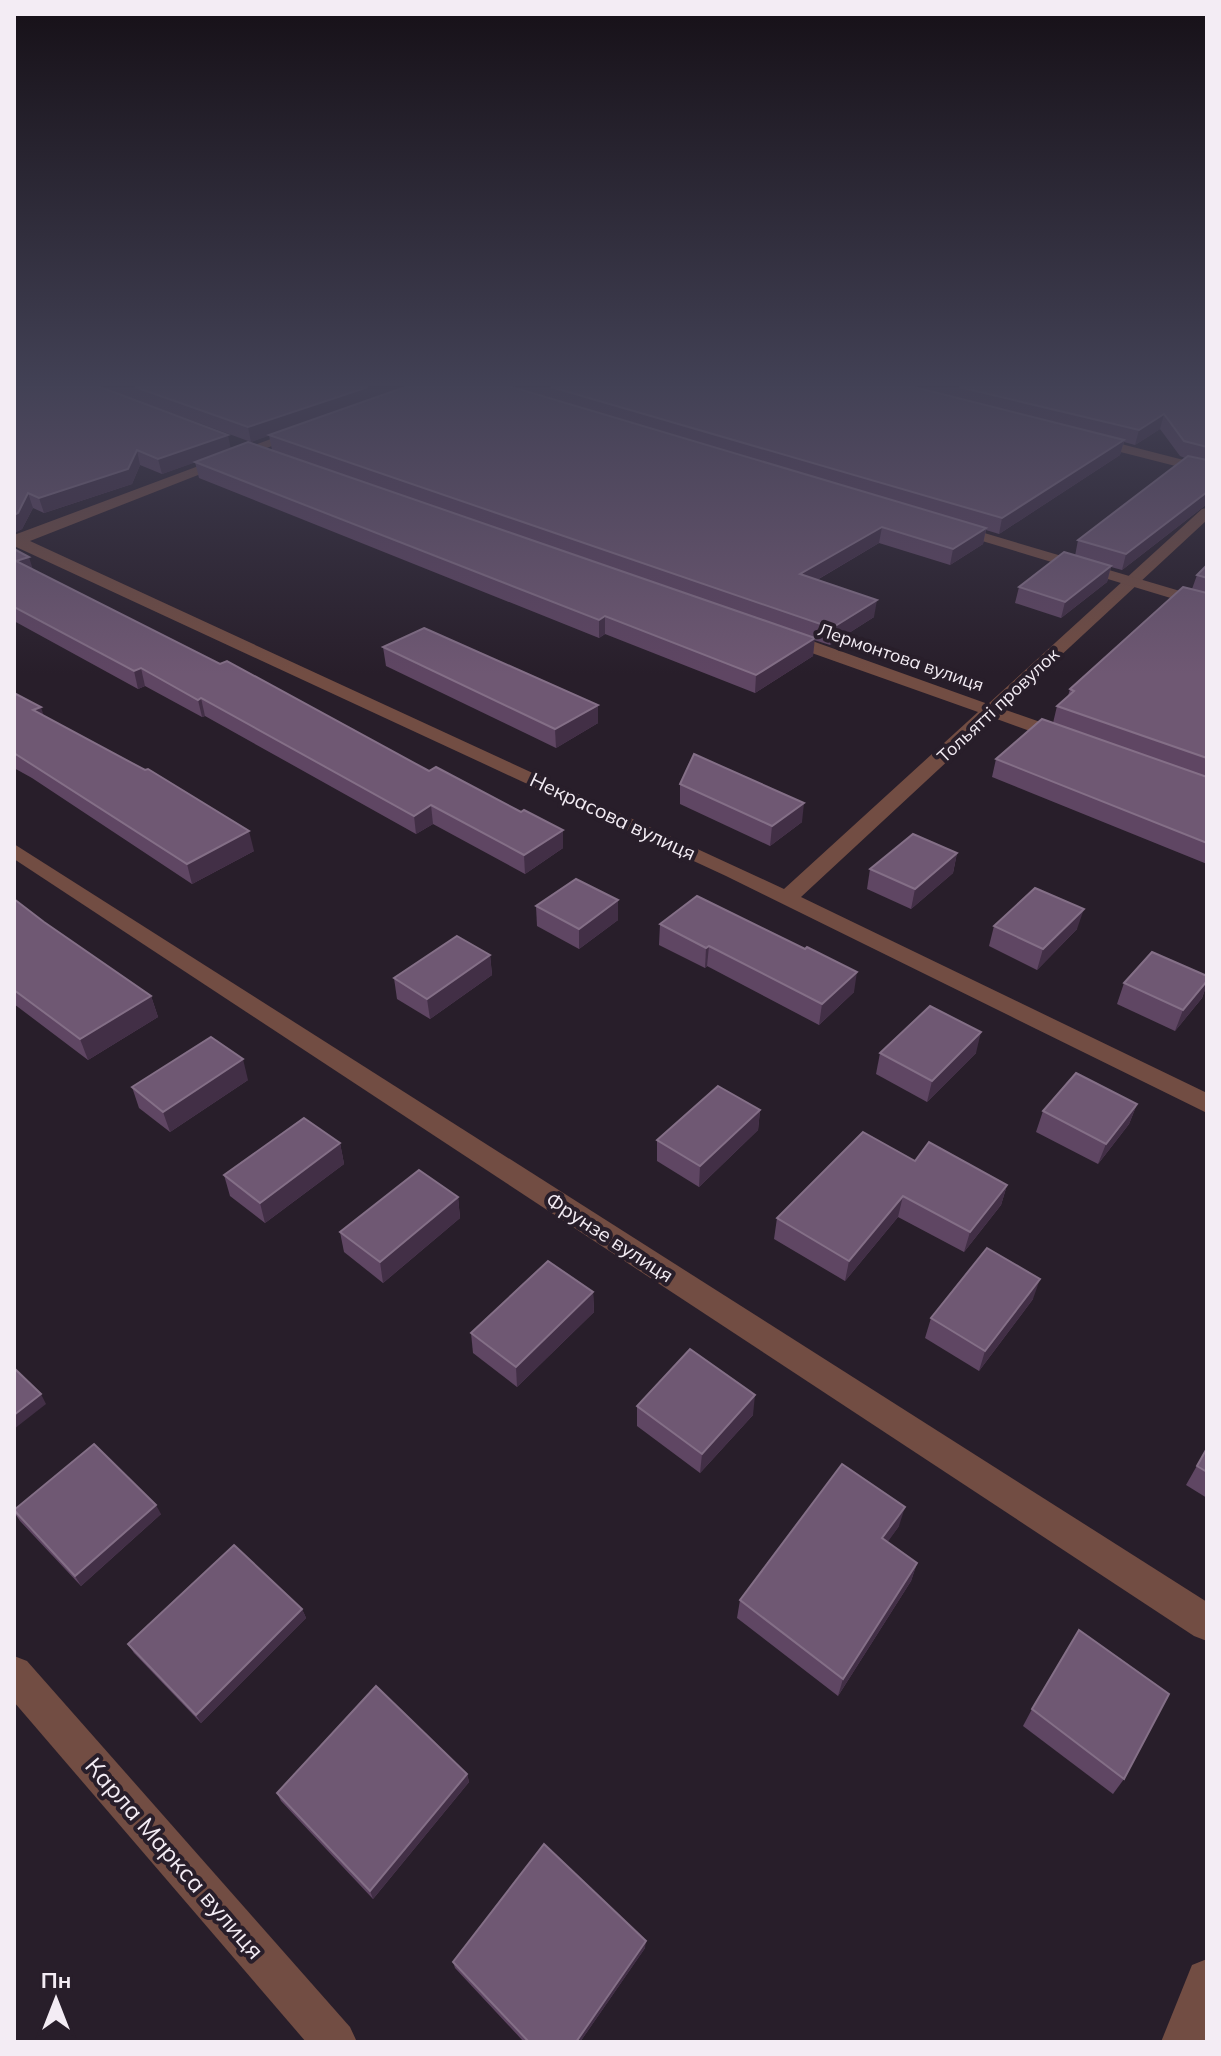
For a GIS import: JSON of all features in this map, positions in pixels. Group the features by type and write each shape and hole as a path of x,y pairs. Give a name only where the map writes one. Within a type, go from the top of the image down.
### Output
{"street":[{"path":"15,541 165,483"},
{"name":"Тольятті провулок","path":"787,898 1207,512"},
{"path":"935,522 1207,604"},
{"name":"Некрасова вулиця","path":"15,541 787,898 1207,1104"},
{"name":"Лермонтова вулиця","path":"770,632 1079,742"},
{"name":"Фрунзе вулиця","path":"14,850 1207,1623"},
{"name":"Карла Маркса вулиця","path":"14,1674 335,2042"},
{"path":"1183,2042 1207,1980"}],"building":[{"path":"14,483 85,483 39,498 28,493 14,515"},
{"path":"249,483 366,483 815,638 756,675 605,616 599,620"},
{"path":"409,483 835,483 986,528 953,549 882,527 800,574 877,600 832,628"},
{"path":"881,483 1057,483 1002,518"},
{"path":"1153,483 1207,483 1207,492 1126,554 1078,540"},
{"path":"14,549 29,557 16,561 220,664 227,661 429,771 436,767 521,812 524,810 563,830 524,855 431,805 414,816 201,698 198,700 141,668 134,671 14,607"},
{"path":"1064,552 1111,566 1065,602 1019,587"},
{"path":"1207,565 1207,578 1197,575"},
{"path":"1183,587 1207,593 1207,758 1057,706 1074,691 1070,689"},
{"path":"424,628 598,705 555,729 383,647"},
{"path":"14,693 41,707 33,710 148,769 249,831 187,864 14,753"},
{"path":"1042,719 1207,777 1207,843 996,759"},
{"path":"694,754 804,803 772,826 680,784"},
{"path":"913,834 957,853 915,889 870,869"},
{"path":"576,879 618,900 579,929 536,906"},
{"path":"1035,888 1084,909 1043,949 994,926"},
{"path":"697,896 857,972 822,1004 660,924"},
{"path":"14,899 151,996 80,1039 14,990"},
{"path":"457,936 490,955 427,999 394,978"},
{"path":"1152,952 1207,976 1207,981 1183,1010 1124,983"},
{"path":"930,1006 981,1032 932,1081 880,1053"},
{"path":"211,1037 243,1059 163,1112 132,1087"},
{"path":"1076,1073 1137,1104 1106,1144 1043,1111"},
{"path":"718,1086 760,1110 700,1166 657,1140"},
{"path":"304,1118 340,1143 260,1203 224,1175"},
{"path":"863,1132 915,1161 929,1142 1007,1185 970,1232 903,1196 849,1261 777,1218"},
{"path":"419,1170 458,1197 380,1262 340,1232"},
{"path":"987,1248 1040,1279 985,1351 931,1318"},
{"path":"548,1261 593,1292 516,1367 471,1333"},
{"path":"690,1349 755,1395 702,1454 637,1406"},
{"path":"14,1368 41,1394 14,1415"},
{"path":"94,1444 156,1505 75,1576 14,1510"},
{"path":"1207,1448 1207,1472 1197,1466"},
{"path":"842,1464 905,1507 882,1538 917,1563 843,1679 740,1600"},
{"path":"234,1545 302,1609 196,1715 128,1644"},
{"path":"1079,1630 1169,1694 1124,1779 1032,1709"},
{"path":"376,1686 467,1774 370,1891 277,1793"},
{"path":"544,1844 646,1941 576,2042 529,2042 453,1962"}]}
